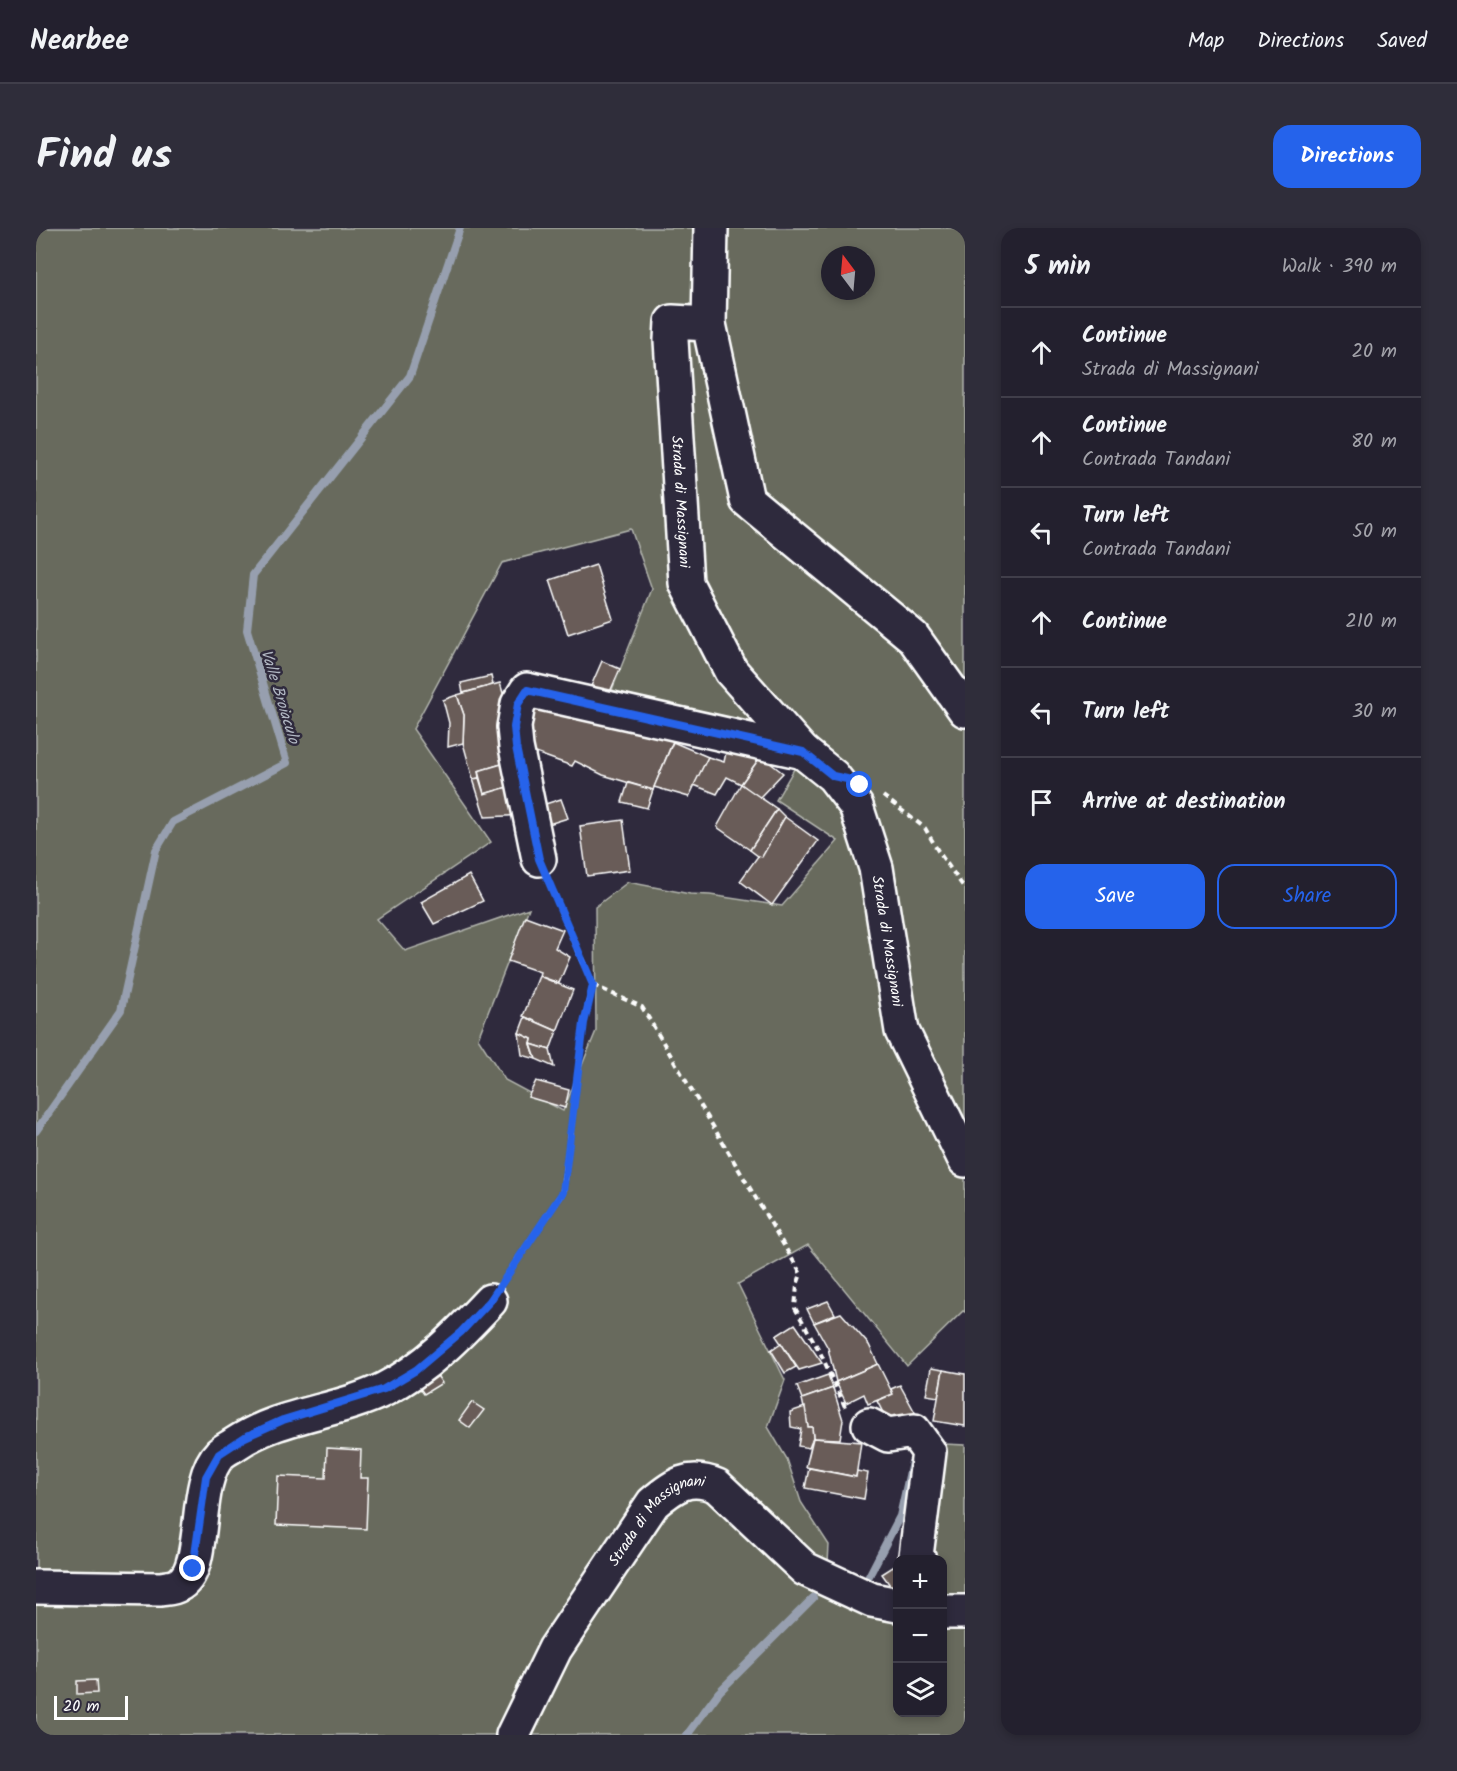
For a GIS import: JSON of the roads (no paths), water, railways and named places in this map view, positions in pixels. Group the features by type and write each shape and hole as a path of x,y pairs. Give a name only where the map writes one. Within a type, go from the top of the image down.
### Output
{"street":[{"path":"711,228 709,324 747,500 913,637 965,710"},
{"name":"Strada di Massignani","path":"709,324 672,322 670,340 686,583 731,671 803,752 833,776 856,806 876,868 902,1031 965,1160"},
{"path":"539,859 514,727 518,704 527,690 803,752"},
{"path":"36,1587 160,1589 179,1585 193,1569 206,1477 219,1454 245,1437 283,1420 384,1389 416,1370 461,1332 490,1301"},
{"path":"869,1425 888,1435 914,1431 929,1452 916,1555"},
{"name":"Strada di Massignani","path":"513,1735 555,1649 653,1503 673,1486 702,1480 717,1486 805,1569 872,1600 893,1604"}],"waterway":[{"name":"Valle Broiaculo","path":"36,1131 121,1010 156,850 173,822 287,763 247,630 253,575 410,376 460,228"},
{"path":"869,1576 900,1516 912,1462"},
{"path":"687,1735 719,1692 813,1598"}]}
